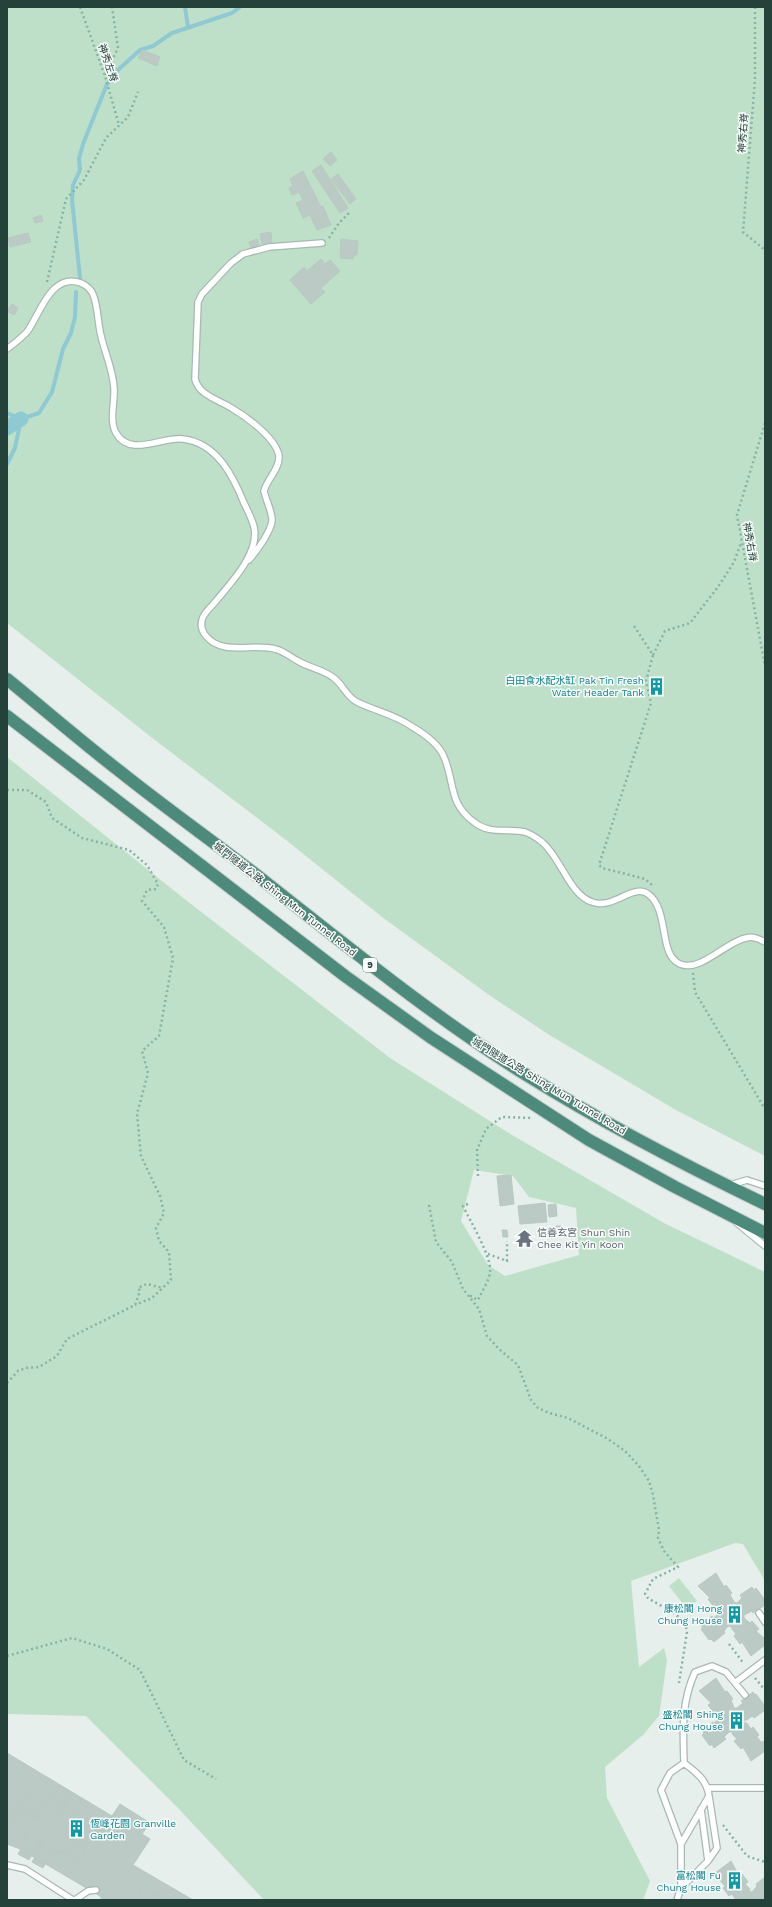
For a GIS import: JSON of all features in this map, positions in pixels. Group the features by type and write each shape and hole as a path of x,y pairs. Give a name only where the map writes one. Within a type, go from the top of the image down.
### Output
{"highway":[{"name":"城門隧道公路 Shing Mun Tunnel Road","path":"7,679 123,774 258,876 354,954 437,1015 527,1075 595,1117 727,1186 765,1204"},
{"name":"城門隧道公路 Shing Mun Tunnel Road","path":"7,716 345,976 430,1036 551,1115 622,1158 765,1233"}],"lane":[{"path":"322,243 269,247 243,254 231,263 207,289 198,302 195,380 198,388 239,412 273,441 278,451 278,462 264,491 272,518 271,525 255,552 244,564 203,619 203,632 211,641 226,647 262,647 281,651 300,662 329,675 353,700 385,712 414,727 436,745 443,755 454,796 468,817 478,825 490,830 522,832 534,836 553,853 575,888 588,900 597,904 606,903 638,891 649,895 661,914 668,947 672,957 680,964 692,965 743,938 755,938 765,942"},
{"path":"7,349 27,331 45,301 56,288 70,282 82,284 92,293 101,338 114,382 114,428 120,439 128,444 137,446 170,439 190,440 208,449 227,468 236,484 255,532 253,545 244,564"},
{"path":"727,1186 747,1180 765,1186"},
{"path":"727,1214 750,1235 765,1246"},
{"path":"759,1613 765,1622"},
{"path":"736,1682 765,1660"},
{"path":"684,1763 682,1721 687,1690 695,1672 712,1666 726,1672 736,1682 745,1695"},
{"path":"677,1900 682,1888 708,1861 717,1848 708,1788 699,1774 684,1763"},
{"path":"682,1888 681,1844 661,1790 670,1773 684,1763"},
{"path":"708,1788 765,1788"},
{"path":"681,1844 709,1796"},
{"path":"701,1809 708,1861"},
{"path":"7,1865 25,1869 74,1900 88,1891 96,1890"}],"path":[{"name":"神秀左脊","path":"80,7 105,76 119,125"},
{"path":"105,76 118,48 112,7"},
{"name":"神秀右脊","path":"755,7 755,79 743,232 765,250"},
{"path":"45,301 52,256 66,199 84,180 106,138 128,117 138,92"},
{"path":"322,243 332,235 339,222 351,211"},
{"name":"神秀右脊","path":"765,423 737,515 765,666"},
{"path":"649,895 652,886 647,880 602,868 599,865 651,703 646,681 653,655 665,631 690,623 718,587 734,562 742,542"},
{"path":"634,626 653,655"},
{"path":"7,790 27,790 46,802 52,818 82,838 130,850 147,865 158,884 156,888 147,890 142,901 164,927 173,958 159,1036 142,1051 148,1073 138,1114 141,1156 160,1196 164,1213 156,1228 159,1241 169,1252 171,1280 152,1298 67,1339 57,1356 39,1367 26,1368 18,1371 7,1383"},
{"path":"692,965 695,992 765,1109"},
{"path":"478,1176 477,1150 486,1129 502,1117 527,1119 551,1115"},
{"path":"465,1293 478,1300 490,1271 487,1254 463,1206 468,1204"},
{"path":"429,1205 436,1242 452,1262 460,1285 481,1313 487,1336 520,1368 534,1405 546,1412 568,1418 612,1442 635,1460 647,1478 656,1511 658,1538 664,1551 678,1567 653,1579 645,1594 648,1598 680,1618 686,1624 687,1632 678,1688 687,1690"},
{"path":"487,1254 507,1261 508,1241"},
{"path":"135,1305 140,1291 138,1288 147,1284 163,1288"},
{"path":"7,1656 72,1638 107,1649 140,1670 184,1760 216,1779"},
{"path":"720,1819 747,1856 765,1862"}],"green space":[{"path":"7,7 765,7 765,1156 676,1110 551,1036 489,995 382,917 286,840 151,737 7,623"},
{"path":"7,757 182,897 390,1058 512,1135 664,1223 765,1272 765,1581 743,1544 735,1543 631,1581 639,1667 664,1648 667,1660 659,1716 643,1735 605,1767 607,1798 650,1881 643,1900 264,1900 177,1807 86,1716 7,1714","holes":["474,1170 513,1176 529,1197 576,1208 579,1255 505,1276 488,1265 461,1221"]},
{"path":"679,1578 697,1601 687,1609 669,1586"}],"building":[{"path":"142,50 160,57 157,66 138,58"},
{"path":"331,152 337,160 330,166 323,159"},
{"path":"321,165 348,208 340,213 312,171"},
{"path":"303,171 321,207 323,206 331,225 317,230 310,215 303,218 296,203 303,200 299,192 292,195 289,188 293,186 290,179"},
{"path":"338,174 356,199 350,204 331,179"},
{"path":"41,215 43,221 35,223 33,218"},
{"path":"271,232 272,242 262,244 260,234"},
{"path":"28,233 31,242 10,247 8,238"},
{"path":"257,239 259,245 251,248 249,242"},
{"path":"341,239 358,241 357,255 354,255 353,259 340,258"},
{"path":"321,259 325,264 330,260 340,271 321,288 325,292 311,304 290,280 304,267 307,271"},
{"path":"12,304 18,308 14,315 7,311"},
{"name":"白田食水配水缸 Pak Tin Fresh Water Header Tank","path":"650,678 663,678 664,693 651,693"},
{"path":"511,1175 514,1204 500,1206 497,1176"},
{"path":"545,1203 547,1222 520,1224 518,1206"},
{"path":"556,1204 557,1216 549,1217 548,1205"},
{"path":"556,1226 561,1226 562,1231 557,1232"},
{"path":"502,1230 507,1230 508,1237 503,1237"},
{"name":"康松閣 Hong Chung House","path":"716,1573 724,1587 726,1585 732,1593 730,1595 734,1602 737,1603 742,1598 740,1595 752,1587 754,1590 756,1588 765,1600 763,1602 765,1605 753,1613 752,1611 744,1615 744,1618 750,1623 752,1621 759,1629 756,1631 765,1639 765,1645 751,1656 742,1642 740,1644 734,1636 736,1634 732,1627 728,1626 724,1631 725,1633 714,1642 711,1639 709,1640 701,1629 703,1628 701,1625 712,1616 713,1618 719,1614 722,1614 723,1611 721,1611 717,1605 714,1607 708,1599 710,1598 698,1586"},
{"name":"盛松閣 Shing Chung House","path":"716,1678 725,1692 727,1691 733,1699 731,1700 734,1708 737,1708 743,1703 741,1701 753,1692 765,1706 763,1707 765,1710 754,1718 752,1716 747,1720 744,1720 744,1723 747,1723 751,1729 753,1727 759,1735 757,1737 762,1743 763,1741 765,1744 765,1751 751,1761 743,1747 741,1749 734,1741 737,1739 732,1734 733,1732 729,1732 724,1737 726,1739 714,1748 712,1744 710,1746 702,1735 704,1733 702,1730 719,1719 723,1720 724,1717 717,1711 714,1713 708,1705 711,1703 699,1691"},
{"name":"恆峰花園 Granville Garden","path":"7,1753 112,1816 120,1804 150,1823 142,1834 150,1839 133,1865 193,1900 102,1900 100,1896 20,1849 7,1844"},
{"path":"60,1786 70,1792 57,1812 60,1814 73,1793 82,1799 69,1820 91,1833 85,1843 67,1832 65,1836 86,1849 80,1860 64,1851 51,1854 43,1868 32,1862 45,1839 42,1838 29,1860 18,1854 27,1838 23,1826 7,1817 14,1806 36,1819 38,1815 21,1804 27,1794 47,1807"},
{"name":"富松閣 Fu Chung House","path":"731,1861 739,1876 742,1874 748,1882 745,1884 750,1889 749,1891 752,1892 757,1886 756,1884 765,1877 765,1900 736,1900 732,1894 729,1896 723,1888 725,1886 714,1874"},
{"path":"144,1886 154,1892 150,1900 136,1900"},
{"path":"157,1894 166,1899 166,1900 154,1900"},
{"path":"111,1895 121,1900 108,1900"}],"waterway":[{"path":"185,7 188,27"},
{"path":"80,278 72,200 73,185 80,170 79,159 83,144 107,84 118,70 140,50 153,46 172,33 232,13 240,7"},
{"path":"7,464 15,448 21,419 39,413 52,392 63,349 71,333 75,317 76,292"},
{"path":"7,413 21,419"},
{"path":"7,428 21,419"}],"place":[{"name":"白田食水配水缸 Pak Tin Fresh Water Header Tank","path":"657,686"},
{"name":"信善玄宮 Shun Shin Chee Kit Yin Koon","path":"524,1238"},
{"name":"康松閣 Hong Chung House","path":"735,1614"},
{"name":"盛松閣 Shing Chung House","path":"736,1720"},
{"name":"恆峰花園 Granville Garden","path":"77,1829"},
{"name":"富松閣 Fu Chung House","path":"734,1881"}]}
